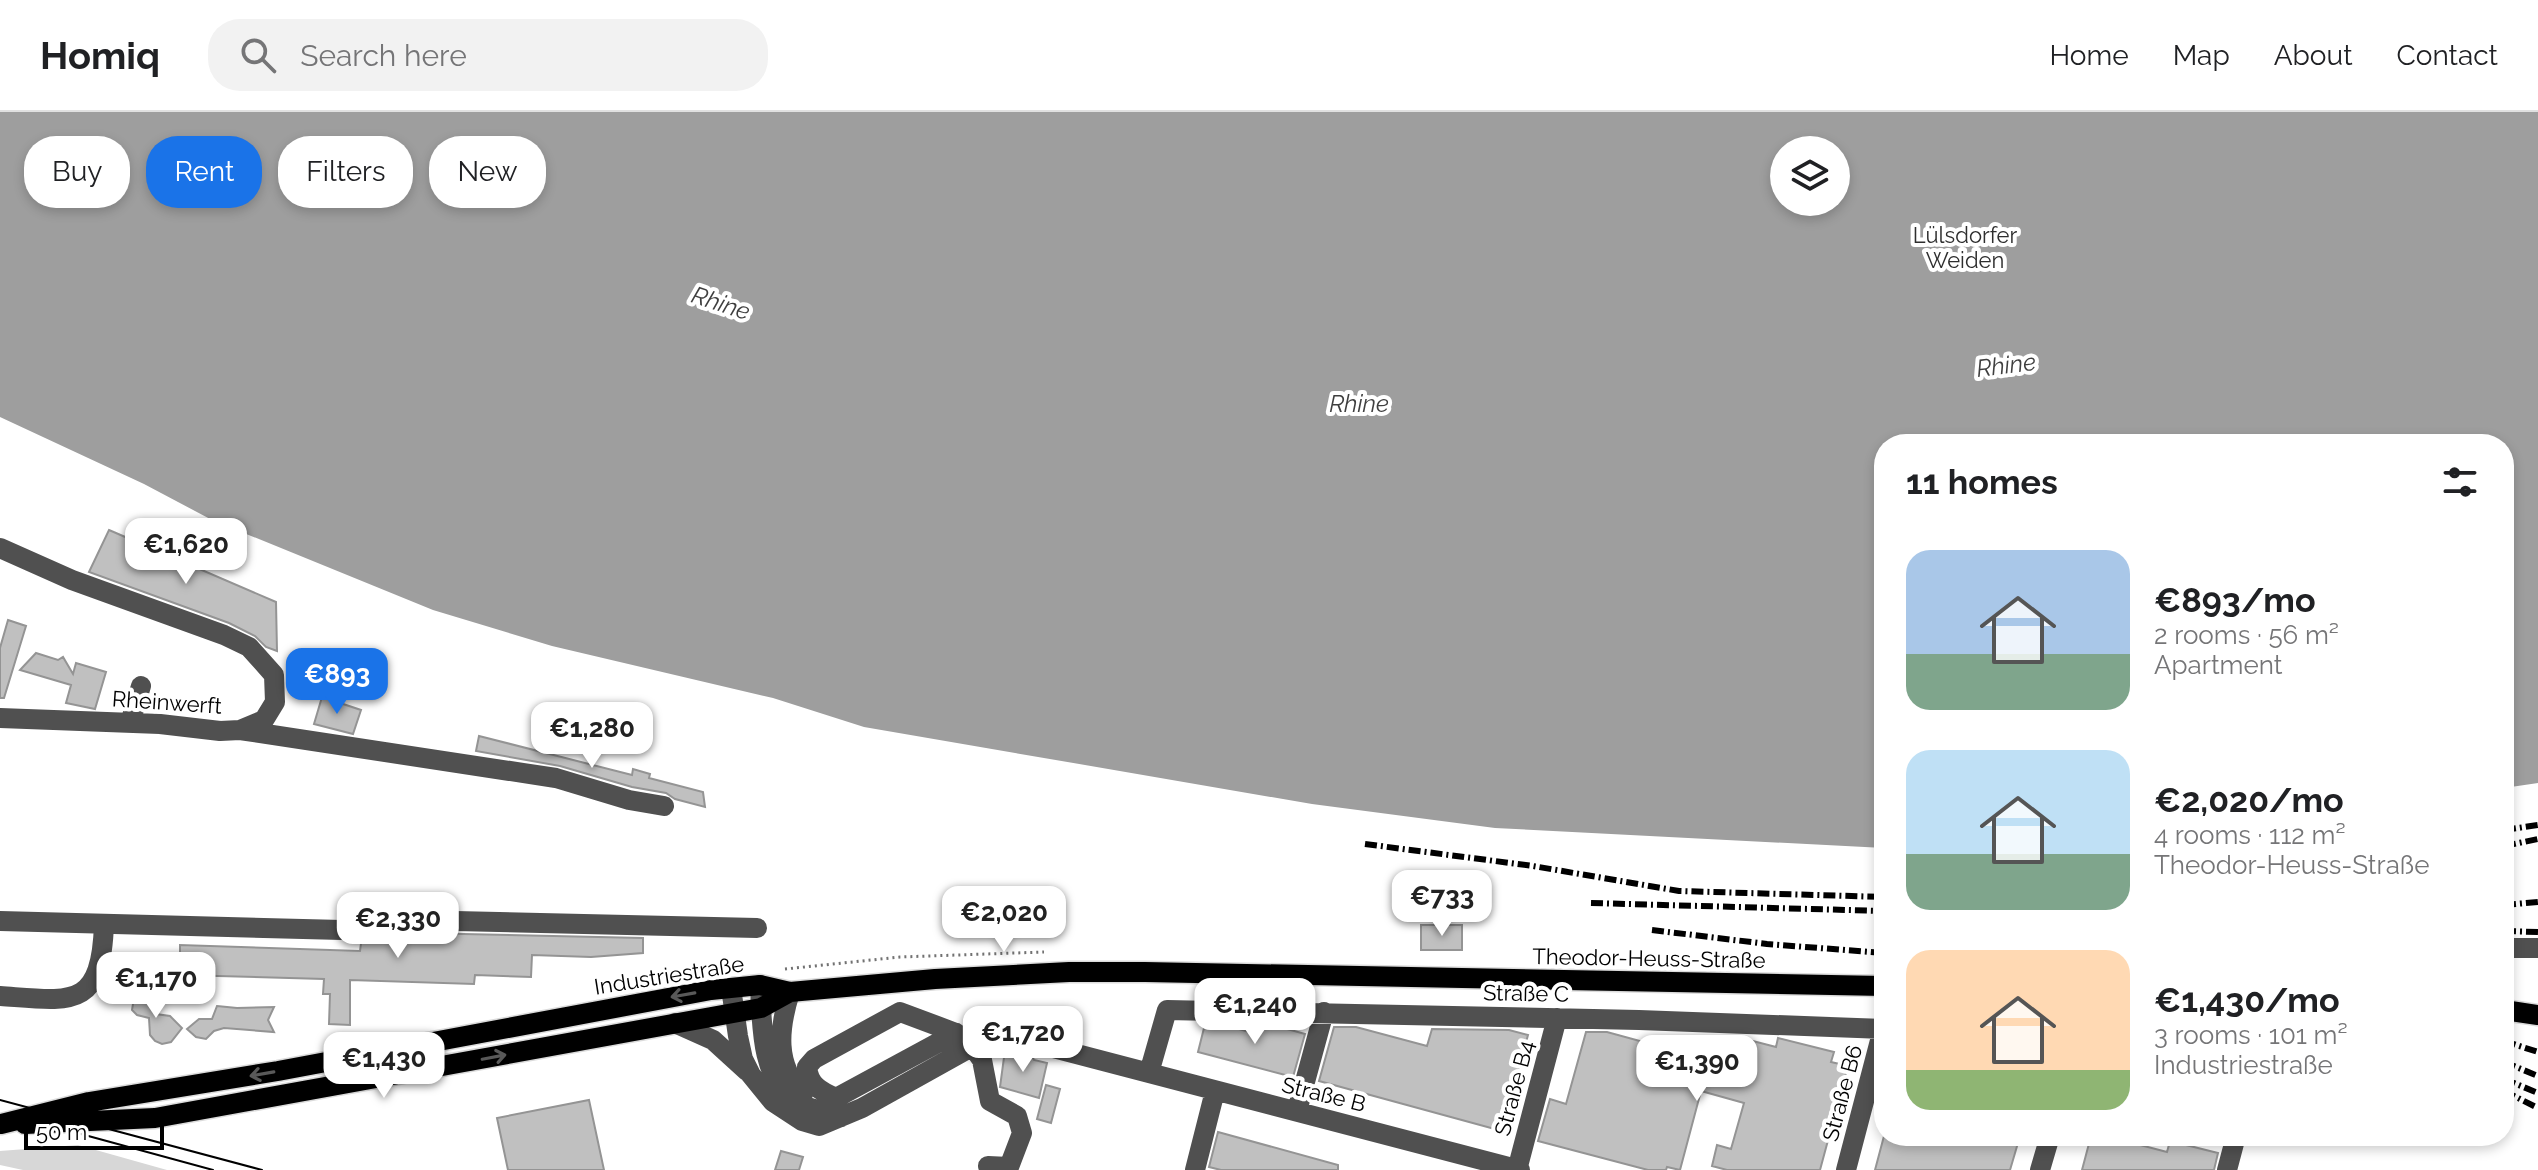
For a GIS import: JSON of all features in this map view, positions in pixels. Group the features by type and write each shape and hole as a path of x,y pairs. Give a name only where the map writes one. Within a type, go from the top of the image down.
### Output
{"main road":[{"name":"Theodor-Heuss-Straße","path":"790,992 935,979 1069,972 1874,986"},
{"name":"Industriestraße","path":"1,1124 89,1102 278,1071 607,1008 760,985 790,992"},
{"name":"Industriestraße","path":"1,1124 155,1118 761,1008 790,992"}],"lane":[{"name":"Rheinwerft","path":"0,548 72,580 249,647 274,675 275,702 264,720 240,730 0,718"},
{"path":"130,723 141,686"},
{"path":"240,730 556,778 629,800 664,806"},
{"path":"0,921 342,930 367,919 757,928"},
{"path":"0,996 72,998 83,991 93,981 103,959 104,924"},
{"path":"2514,948 2538,948"},
{"path":"760,985 768,1064 780,1087 795,1102 841,1117"},
{"path":"731,988 743,1059 751,1075"},
{"path":"790,992 780,1036 783,1059 794,1084 817,1108"},
{"name":"Straße C","path":"1149,1073 1167,1010 1874,1029"},
{"path":"956,1033 836,1098 818,1090 808,1077 807,1067 814,1059 900,1012 956,1033 973,1047 982,1060 990,1101 1017,1116 1022,1133 1009,1167 988,1166"},
{"path":"1297,1111 1324,1012"},
{"name":"Straße B4","path":"1518,1170 1557,1018"},
{"path":"675,1023 713,1040 751,1075 773,1102 802,1121 819,1126 841,1117"},
{"name":"Straße B","path":"841,1117 993,1035 1023,1040 1518,1170"},
{"name":"Straße B6","path":"1846,1170 1874,1066"},
{"path":"1195,1170 1215,1091"},
{"path":"2040,1170 2047,1146"},
{"path":"2227,1170 2233,1146"}],"shaded area":[{"path":"78,1145 167,1170 23,1170 0,1165 0,1151"}],"water":[{"name":"Rhine","path":"0,112 2538,112 2538,783 2514,787 2514,434 1874,434 1874,847 1495,828 1312,804 864,727 773,698 552,646 433,610 212,520 144,484 0,417"}],"building":[{"path":"109,530 276,602 277,651 229,623 89,572"},
{"path":"8,620 26,626 4,698 0,698 0,648"},
{"path":"36,653 58,660 63,657 73,674 76,663 106,672 95,709 66,703 71,685 20,670"},
{"path":"322,697 361,710 353,734 314,724"},
{"path":"479,736 632,775 633,769 650,774 649,778 703,792 705,807 675,799 666,793 632,787 560,766 476,751"},
{"path":"1421,925 1462,925 1462,950 1421,950"},
{"path":"370,932 643,938 643,953 591,957 532,955 531,977 475,975 474,984 350,980 350,1025 329,1024 330,994 323,994 324,979 180,975 180,945 360,951 362,936"},
{"path":"145,994 152,999 156,1014 170,1016 182,1028 171,1042 162,1044 155,1041 150,1035 149,1018 132,1010 134,998"},
{"path":"217,1006 274,1007 268,1020 274,1032 224,1028 214,1031 206,1039 196,1037 187,1029 199,1019 212,1019"},
{"path":"1205,1024 1221,1024 1246,1031 1247,1025 1273,1025 1305,1034 1293,1077 1198,1052"},
{"path":"1334,1027 1356,1027 1427,1046 1432,1029 1509,1030 1528,1035 1502,1131 1319,1081"},
{"path":"1586,1032 1607,1032 1691,1055 1694,1043 1745,1057 1749,1040 1776,1047 1778,1038 1834,1052 1831,1062 1848,1066 1820,1170 1727,1170 1712,1166 1717,1145 1731,1149 1744,1103 1701,1091 1680,1170 1667,1167 1666,1170 1648,1170 1538,1141 1550,1099 1566,1104"},
{"path":"1005,1050 1047,1063 1039,1098 1000,1087"},
{"path":"1046,1085 1060,1089 1051,1123 1037,1119"},
{"path":"589,1100 604,1170 508,1170 497,1118"},
{"path":"1218,1132 1338,1165 1338,1170 1221,1170 1209,1167"},
{"path":"1881,1146 2017,1146 2010,1170 1875,1170"},
{"path":"2088,1146 2144,1146 2167,1152 2169,1146 2190,1146 2218,1153 2214,1170 2082,1170"},
{"path":"781,1151 803,1157 799,1170 775,1170"}],"tram line":[{"path":"0,1100 262,1170"},
{"path":"81,1134 213,1170"}],"railway":[{"path":"2514,829 2538,825"},
{"path":"2514,844 2538,839"},
{"path":"1365,844 1533,866 1679,891 1874,897"},
{"path":"2514,904 2538,902"},
{"path":"1591,903 1874,911"},
{"path":"1652,930 1767,944 1874,952"},
{"path":"2514,931 2538,932"},
{"path":"2514,1044 2538,1052"},
{"path":"2514,1066 2538,1076"},
{"path":"2514,1083 2538,1093"},
{"path":"2514,1096 2538,1108"}],"park label":[{"name":"Lülsdorfer Weiden","path":"1965,248"}]}
